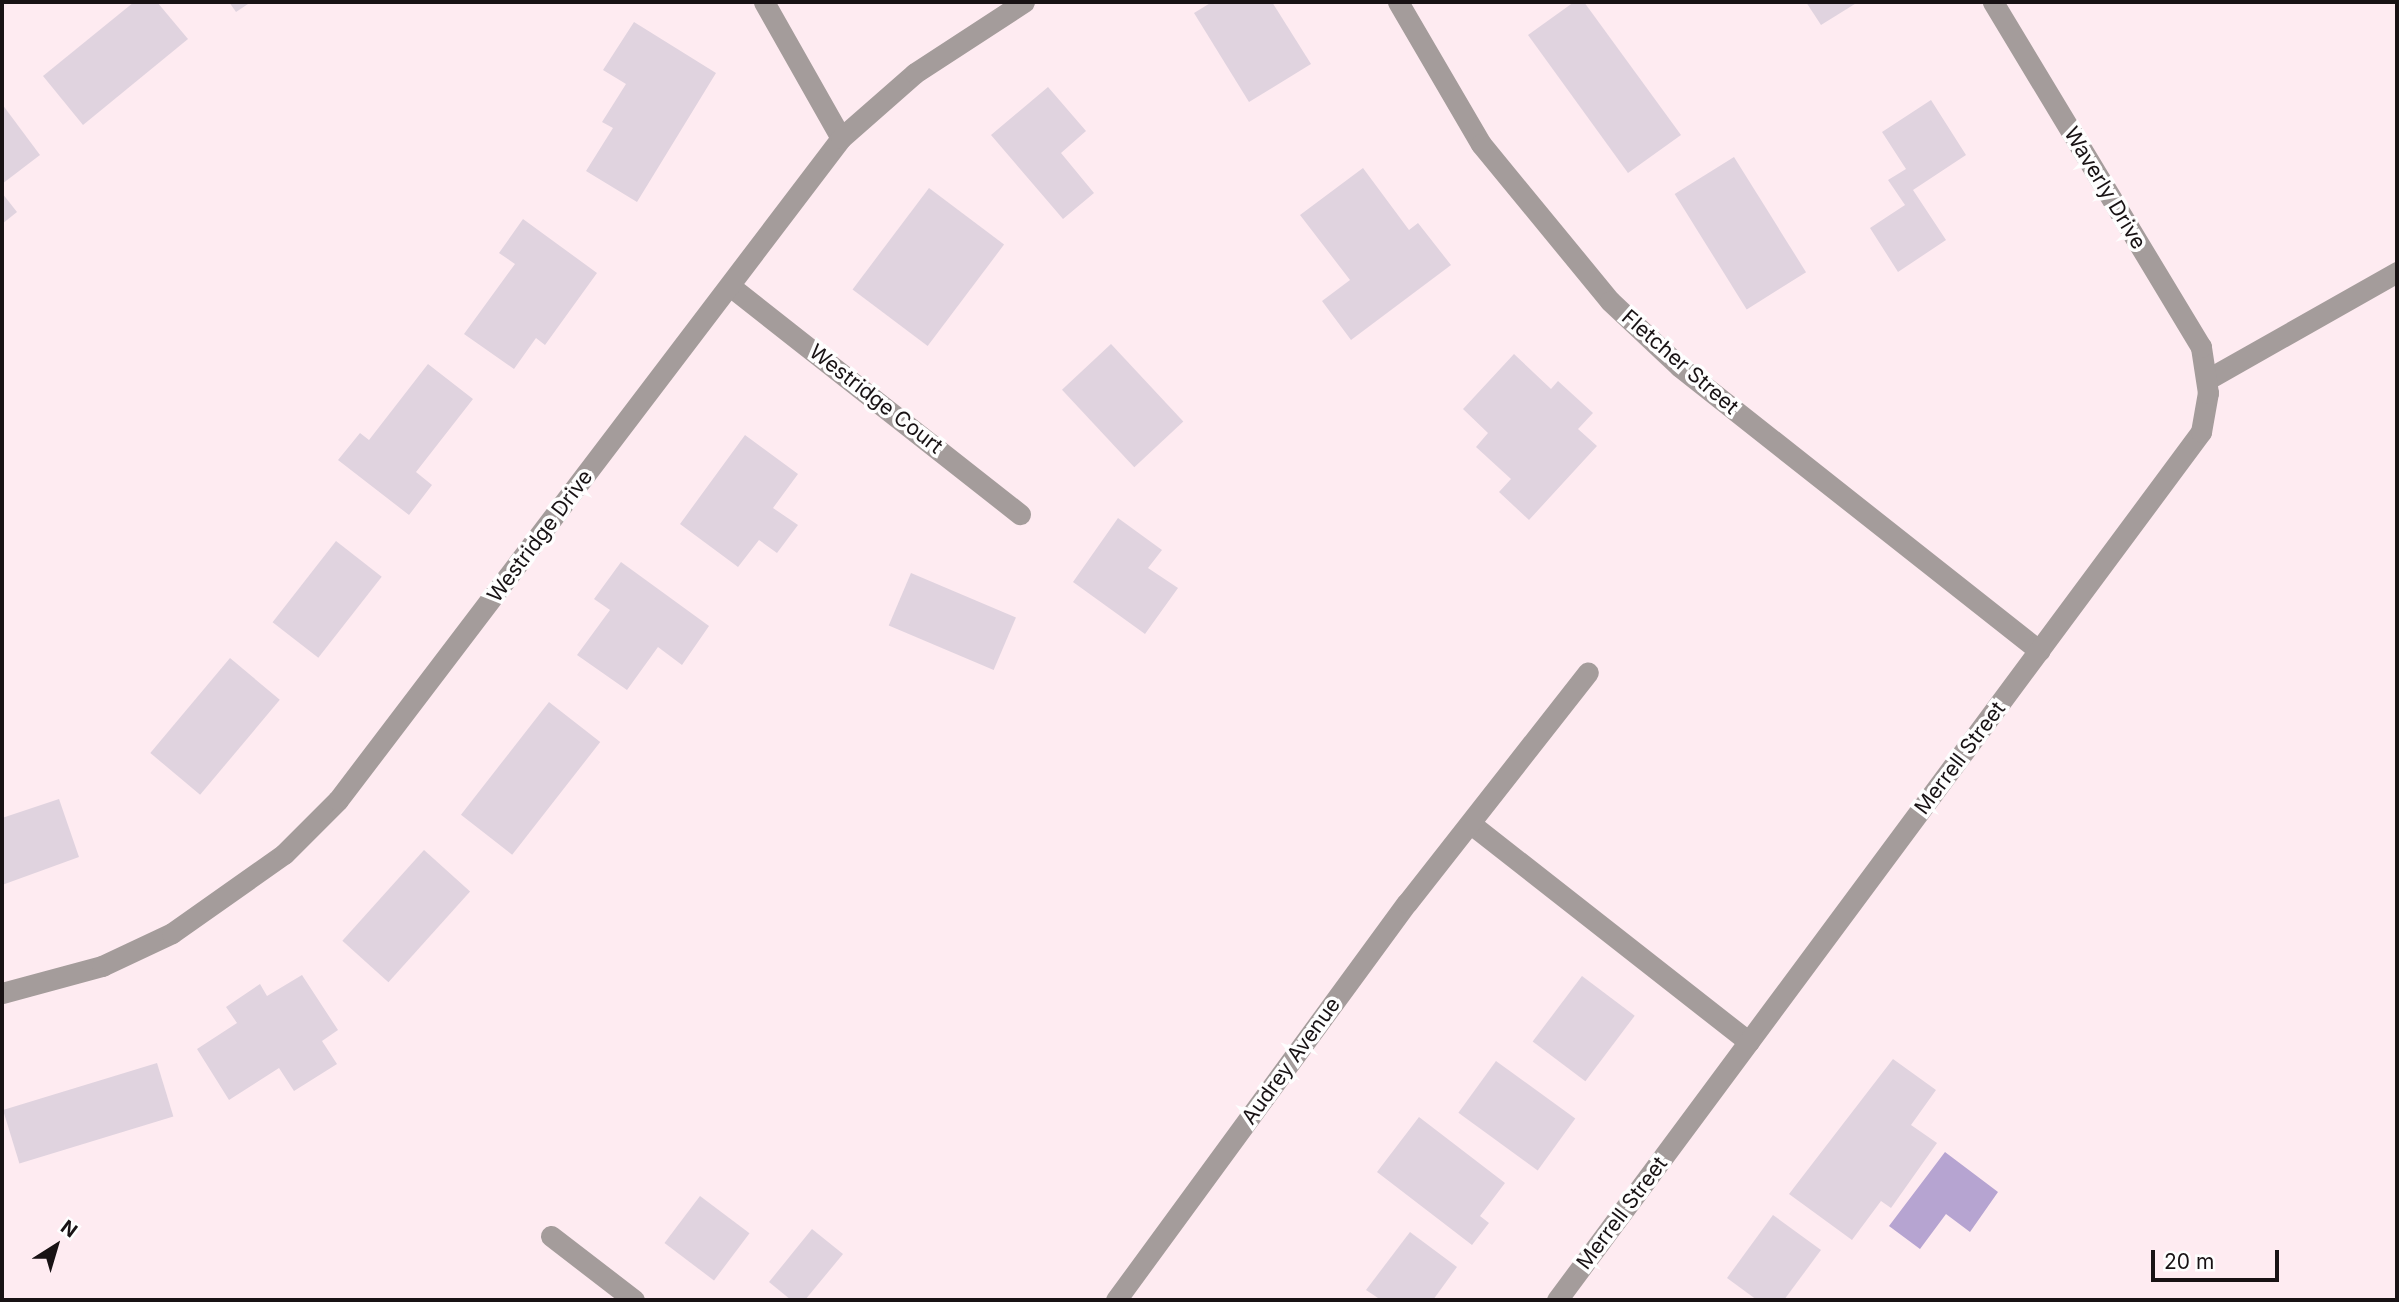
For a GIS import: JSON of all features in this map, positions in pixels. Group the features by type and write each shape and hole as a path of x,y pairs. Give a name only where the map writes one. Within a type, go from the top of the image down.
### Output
{"street":[{"path":"764,2 841,138"},
{"name":"Westridge Drive","path":"2,993 102,966 172,933 284,854 338,800 841,138 915,73 1024,2"},
{"name":"Fletcher Street","path":"1398,2 1481,144 1610,302 1680,367 2039,651"},
{"name":"Waverly Drive","path":"1993,2 2202,347 2208,379"},
{"path":"2208,379 2397,272"},
{"name":"Westridge Court","path":"730,286 1020,514"},
{"name":"Merrell Street","path":"1557,1300 2201,432 2208,379"},
{"name":"Audrey Avenue","path":"1116,1300 1471,824 1588,672"},
{"path":"1471,824 1749,1042"},
{"path":"551,1236 634,1300"}],"shaded area":[{"path":"1945,1152 1998,1192 1970,1232 1946,1214 1920,1249 1889,1226"}],"building":[{"path":"134,2 157,2 188,39 83,125 43,76"},
{"path":"229,2 251,2 236,12"},
{"path":"1212,2 1272,2 1311,64 1249,102 1194,13"},
{"path":"1574,2 1584,2 1681,135 1628,173 1528,35"},
{"path":"1806,2 1858,2 1821,25"},
{"path":"634,22 716,73 637,202 586,171 613,128 602,122 626,84 603,70"},
{"path":"1048,87 1086,131 1061,153 1094,193 1063,219 991,135"},
{"path":"1931,100 1966,155 1913,190 1946,240 1898,272 1870,228 1905,205 1888,180 1906,169 1882,132"},
{"path":"2,104 40,155 2,184"},
{"path":"1734,157 1806,272 1747,309 1675,194"},
{"path":"1363,168 1409,230 1418,223 1451,265 1351,340 1322,301 1350,280 1300,215"},
{"path":"929,188 1004,245 928,346 853,289"},
{"path":"2,193 17,212 2,224"},
{"path":"523,219 597,273 545,345 536,338 514,369 464,334 515,264 499,253"},
{"path":"1111,344 1183,422 1134,467 1062,390"},
{"path":"1514,354 1551,389 1558,381 1593,413 1578,429 1597,446 1529,520 1499,492 1511,479 1476,447 1488,433 1463,409"},
{"path":"428,364 473,399 416,472 432,485 409,515 338,460 360,433 369,440"},
{"path":"745,435 798,474 773,508 798,525 777,553 759,540 738,567 680,524"},
{"path":"1118,518 1162,550 1148,568 1178,588 1145,634 1073,582"},
{"path":"336,541 382,577 318,658 273,622"},
{"path":"621,562 709,626 682,665 658,647 627,690 577,655 610,610 594,599"},
{"path":"911,573 1016,618 994,670 889,625"},
{"path":"230,658 280,700 200,795 150,753"},
{"path":"549,702 600,742 512,855 461,815"},
{"path":"59,799 79,857 2,885 2,818"},
{"path":"424,850 470,891 388,982 342,941"},
{"path":"302,975 338,1030 322,1041 337,1064 294,1091 279,1068 229,1100 197,1049 237,1023 226,1007 260,984 267,996"},
{"path":"1582,976 1635,1016 1585,1081 1533,1041"},
{"path":"1893,1059 1936,1090 1911,1125 1937,1143 1891,1208 1881,1201 1852,1240 1789,1194"},
{"path":"1496,1061 1575,1119 1538,1170 1458,1113"},
{"path":"157,1063 173,1117 19,1164 3,1110"},
{"path":"1419,1117 1505,1183 1480,1216 1489,1223 1472,1245 1377,1172"},
{"path":"700,1196 750,1233 714,1280 664,1243"},
{"path":"1773,1215 1821,1250 1784,1300 1757,1300 1727,1278"},
{"path":"812,1229 843,1254 805,1300 791,1300 769,1282"},
{"path":"1410,1232 1457,1267 1433,1300 1381,1300 1366,1290"}]}
